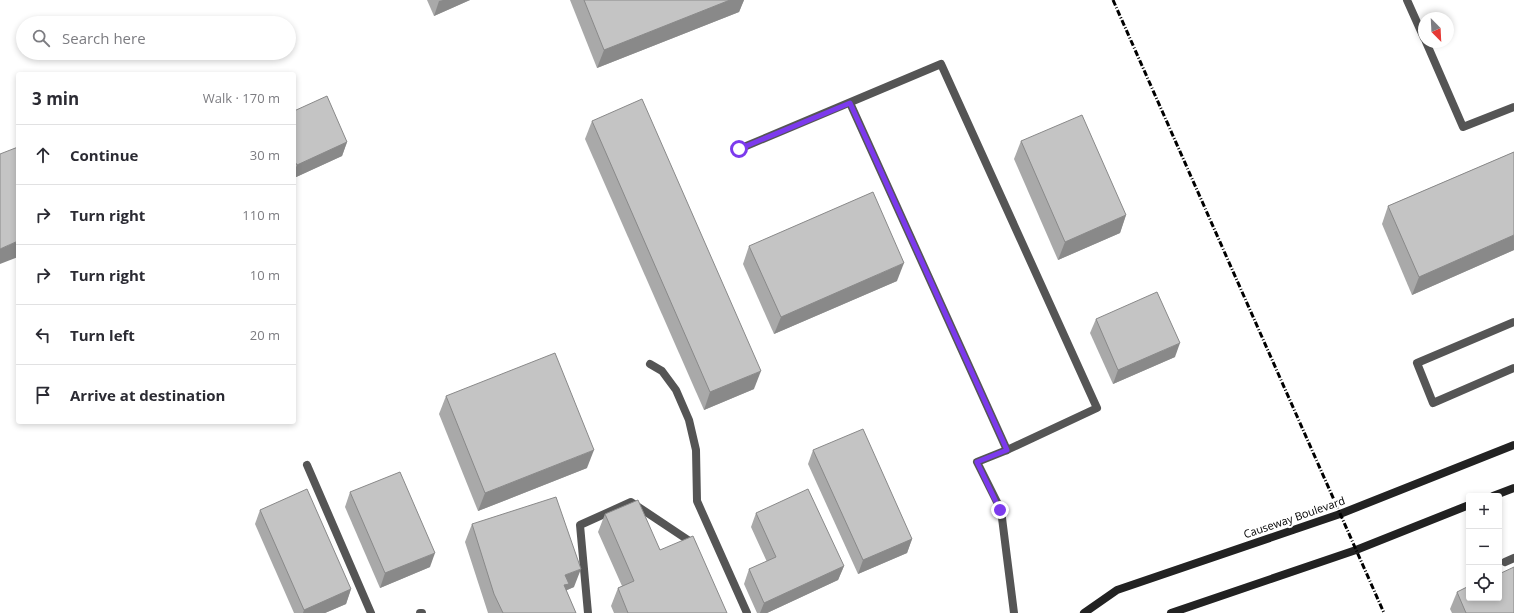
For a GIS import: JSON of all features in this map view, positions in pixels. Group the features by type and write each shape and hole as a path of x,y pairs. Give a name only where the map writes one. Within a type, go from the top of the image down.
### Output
{"main road":[{"name":"Causeway Boulevard","path":"1084,613 1117,590 1340,514 1514,445"},
{"path":"1501,493 1514,488"},
{"path":"1171,613 1356,550 1466,507"}],"lane":[{"path":"1407,0 1418,25"},
{"path":"1429,48 1463,127 1514,107"},
{"path":"739,149 941,64 1096,408 1007,450 977,462 1000,510 1014,613"},
{"path":"850,103 1007,450"},
{"path":"1514,322 1417,364 1433,403 1514,368"},
{"path":"650,364 662,371 676,390 689,420 696,450 697,501 747,613"},
{"path":"308,465 371,613"},
{"path":"588,613 580,525 631,502 691,542 698,556"},
{"path":"1505,562 1514,558"}],"building":[{"path":"584,0 730,0 604,50"},
{"path":"327,96 347,142 297,165 296,110"},
{"path":"642,99 761,371 710,392 592,121"},
{"path":"1082,115 1126,215 1065,242 1021,141"},
{"path":"16,148 16,242 0,249 0,154"},
{"path":"1514,152 1514,235 1419,277 1388,206"},
{"path":"873,192 904,263 781,317 749,246"},
{"path":"1157,292 1180,343 1118,370 1096,319"},
{"path":"555,353 594,450 485,493 446,396"},
{"path":"863,429 912,539 863,560 813,450"},
{"path":"400,472 435,553 385,573 350,492"},
{"path":"307,489 351,589 304,610 260,510"},
{"path":"808,489 844,566 764,603 749,569 776,557 756,513"},
{"path":"556,497 581,569 565,575 569,584 564,585 576,613 503,613 494,594 472,524"},
{"path":"638,500 660,550 693,536 727,613 628,613 618,588 634,581 605,514"},
{"path":"1514,567 1514,613 1466,613 1457,592 1466,588 1466,601 1502,601 1502,573"}],"railway":[{"path":"1113,0 1384,613"}],"route":[{"path":"739,149 850,103 1007,450 977,462 1000,510"}]}
